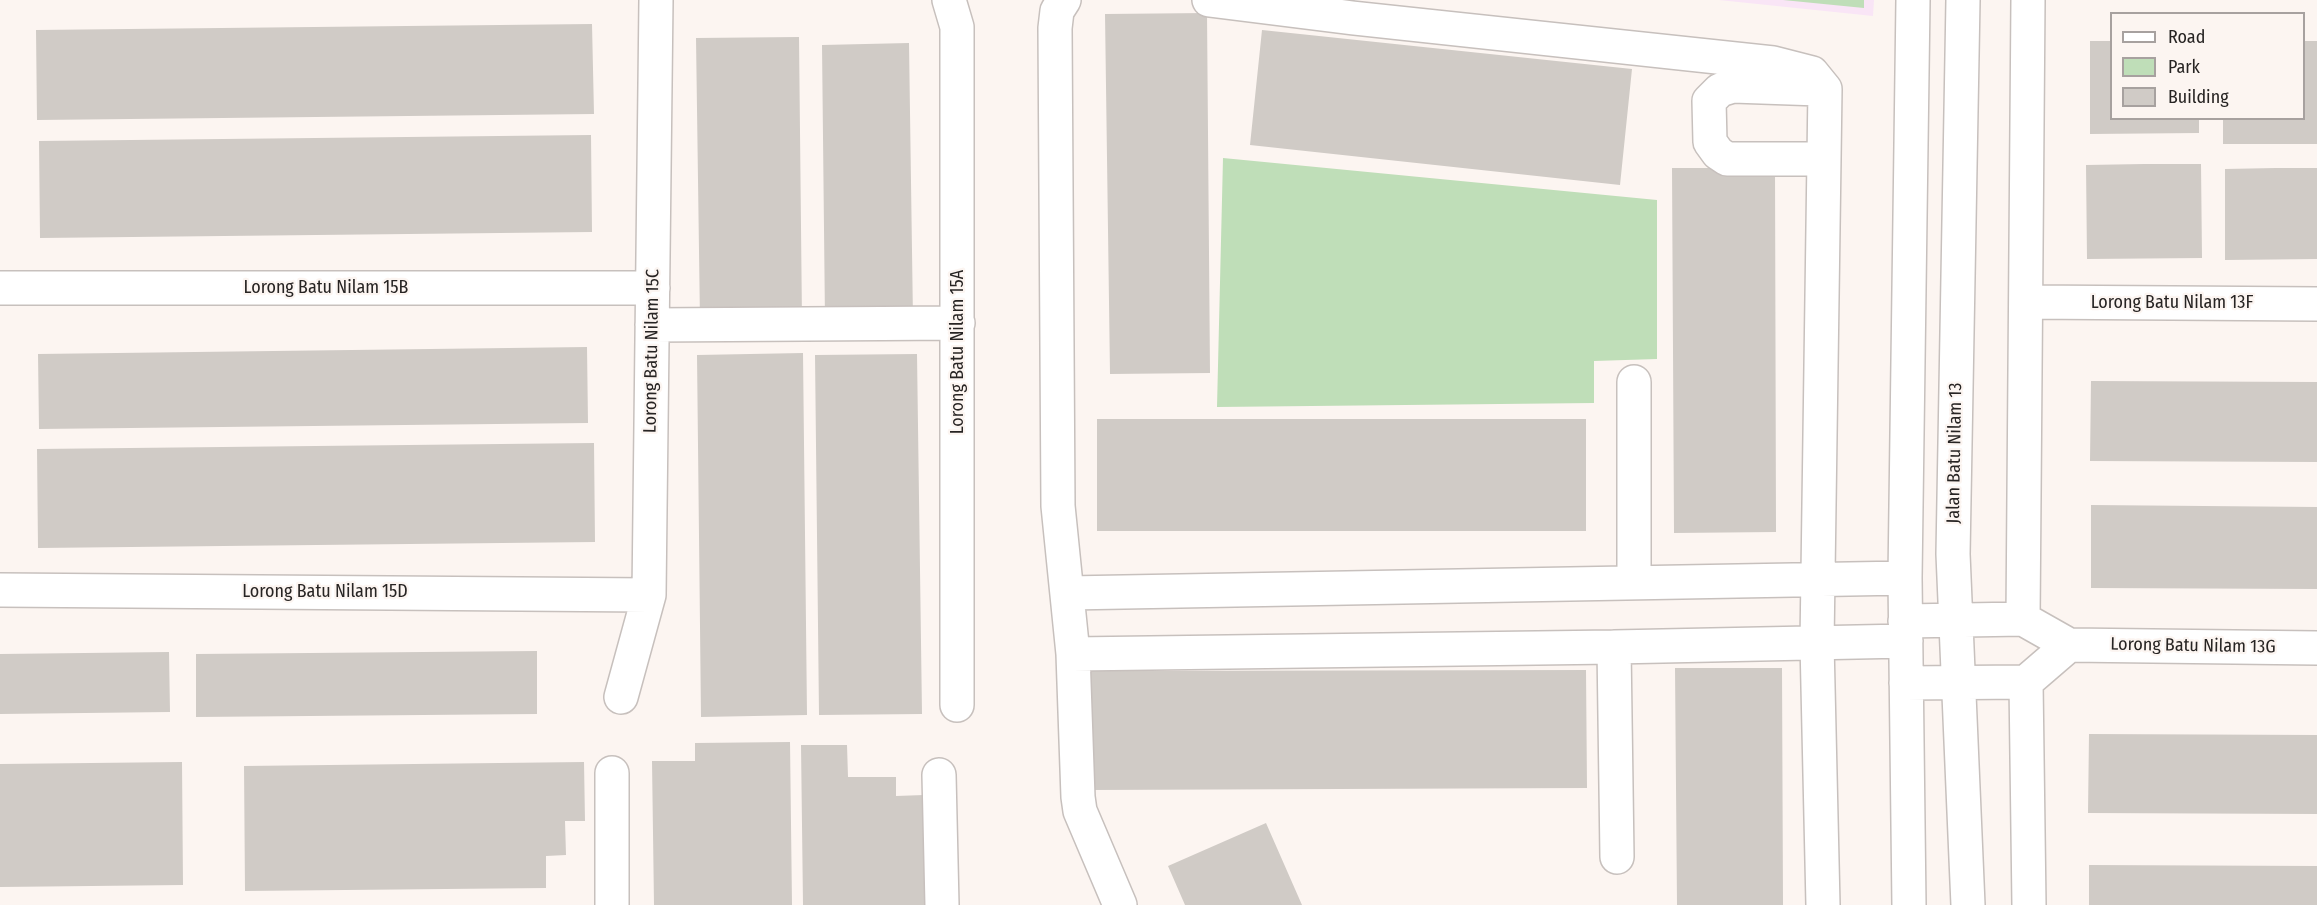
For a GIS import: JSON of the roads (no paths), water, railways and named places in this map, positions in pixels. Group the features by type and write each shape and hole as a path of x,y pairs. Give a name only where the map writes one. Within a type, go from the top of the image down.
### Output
{"street":[{"name":"Lorong Batu Nilam 15C","path":"621,697 649,595 656,0"},
{"name":"Lorong Batu Nilam 15A","path":"949,0 957,27 957,705"},
{"path":"1064,0 1058,11 1055,28 1058,506 1073,654 1080,811 1119,905"},
{"path":"1209,0 1773,63 1812,73 1825,89 1817,581 1823,905"},
{"path":"1909,905 1905,578 1913,0"},
{"name":"Jalan Batu Nilam 13","path":"1963,0 1953,554 1968,905"},
{"path":"1073,654 1817,643 1906,631 1956,620 2023,619 2028,0"},
{"path":"1824,159 1727,159 1718,153 1710,142 1709,101 1720,90 1733,86 1825,89"},
{"name":"Lorong Batu Nilam 15B","path":"0,288 653,288"},
{"name":"Lorong Batu Nilam 13F","path":"2026,302 2317,304"},
{"path":"652,325 958,323"},
{"path":"1634,382 1634,583"},
{"path":"1068,593 1905,578"},
{"name":"Lorong Batu Nilam 15D","path":"0,590 649,595"},
{"name":"Lorong Batu Nilam 13G","path":"2023,619 2069,645 2317,648"},
{"path":"1906,683 2026,682 2069,645"},
{"path":"1614,647 1617,857"},
{"path":"2026,682 2029,905"},
{"path":"612,773 612,905"},
{"path":"939,775 942,905"}]}
